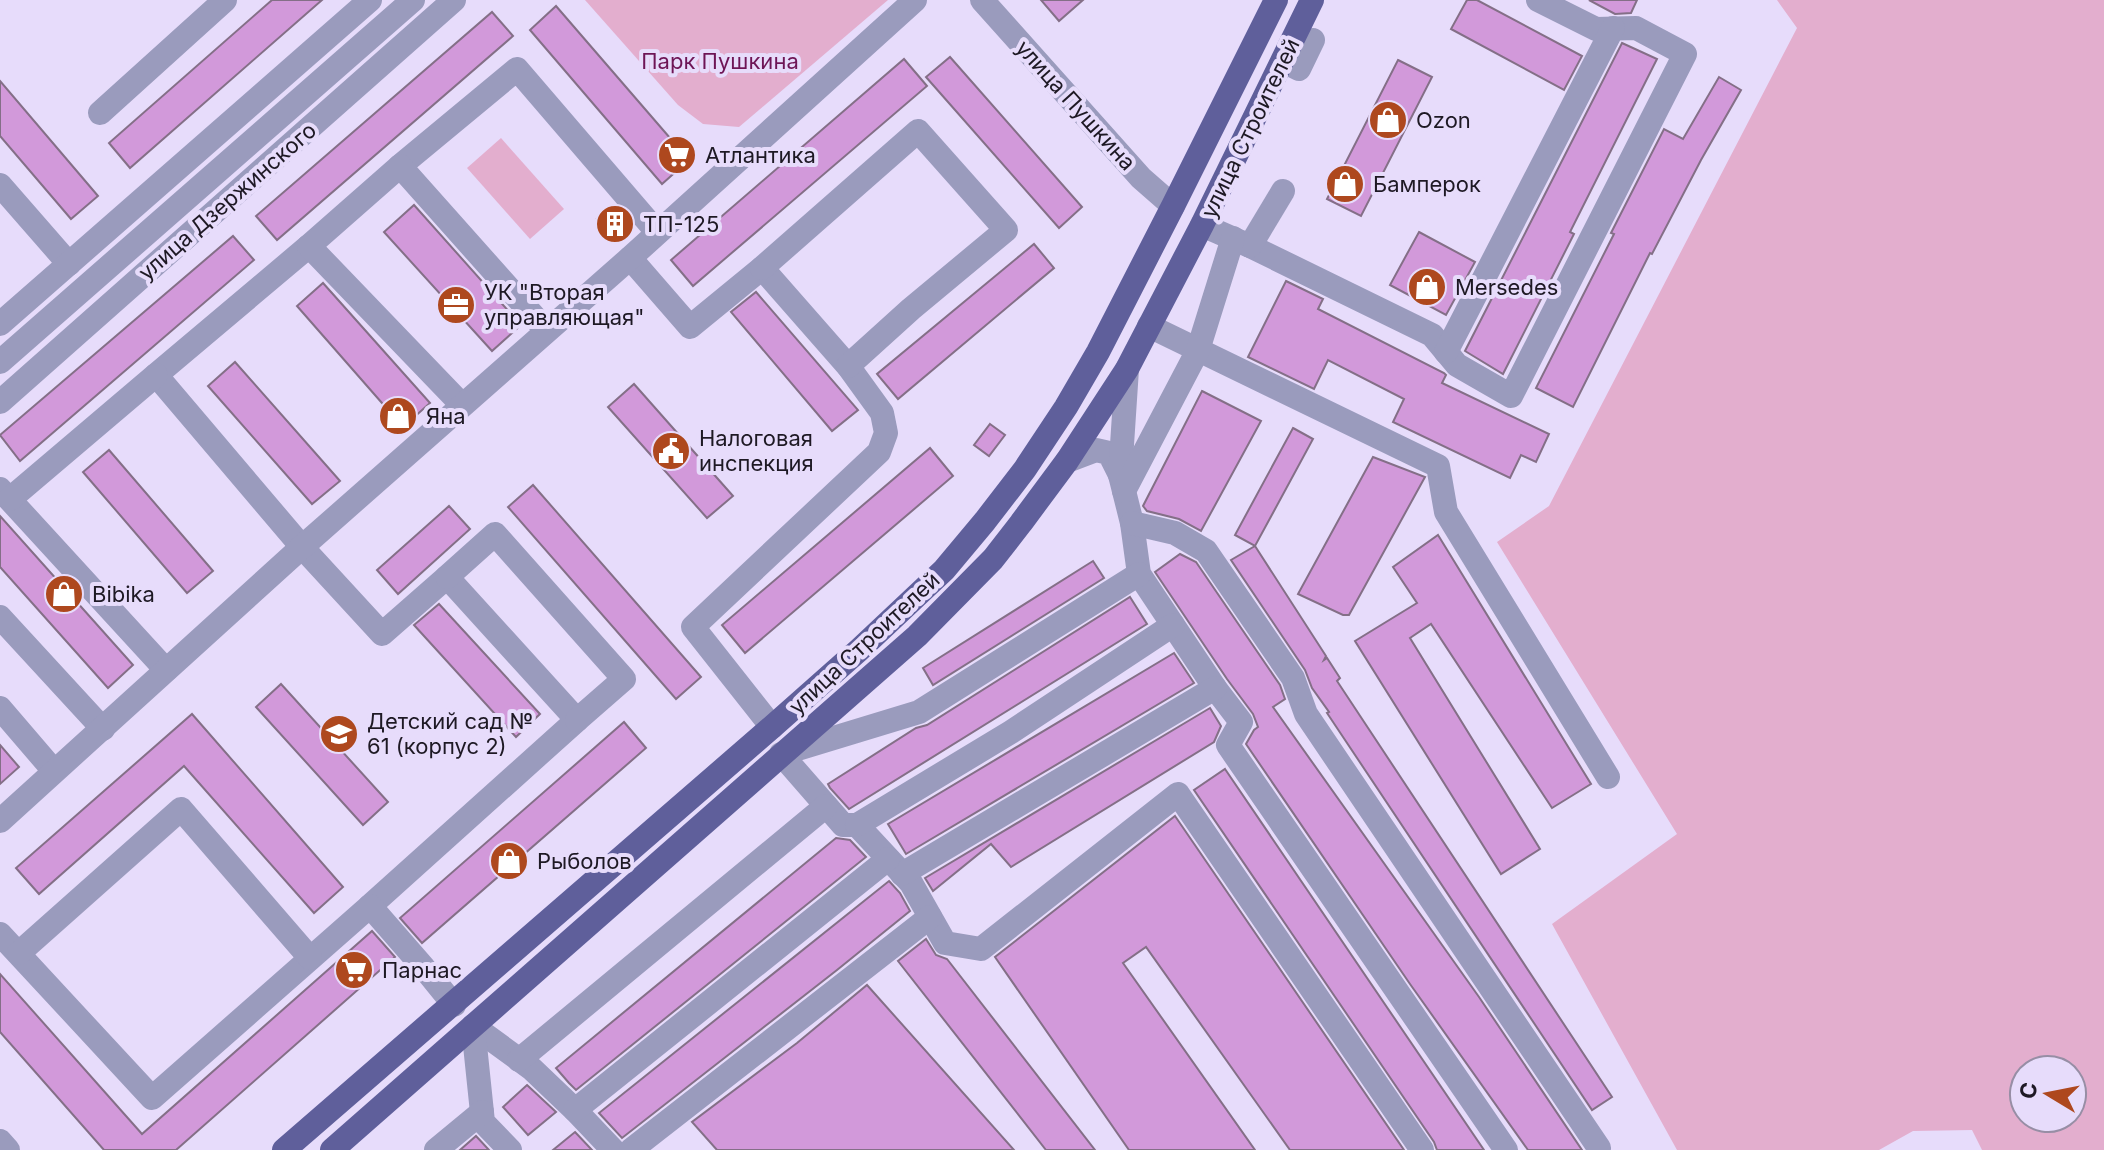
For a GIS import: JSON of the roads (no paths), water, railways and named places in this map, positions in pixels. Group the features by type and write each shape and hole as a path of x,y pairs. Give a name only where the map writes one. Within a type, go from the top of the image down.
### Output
{"main road":[{"name":"улица Строителей","path":"284,1150 772,727 944,570 1025,469 1066,407 1098,352 1276,0"},
{"name":"улица Строителей","path":"332,1150 917,636 993,559 1067,461 1127,369 1202,225 1312,0"},
{"path":"1173,206 1202,225"},
{"path":"454,1005 473,1026"}],"street":[{"path":"100,113 225,0"},
{"path":"0,324 370,0"},
{"name":"улица Дзержинского","path":"0,362 413,0"},
{"name":"улица Дзержинского","path":"0,402 454,0"},
{"path":"0,821 915,0"},
{"path":"1202,225 1432,335 1457,365 1511,396 1685,54 1636,28 1596,29 1538,0"},
{"name":"улица Пушкина","path":"985,1 1141,178 1173,206"},
{"path":"1446,352 1613,28"},
{"path":"1283,61 1299,69 1313,40"},
{"path":"166,670 5,494 156,375 517,69 657,232"},
{"path":"630,258 690,327 918,131 1006,230 848,366"},
{"path":"400,166 546,330"},
{"path":"0,185 69,264"},
{"path":"1122,483 1198,350 1242,242 1283,191"},
{"path":"309,246 462,405"},
{"path":"762,268 848,366 882,413 886,433 879,452 693,627 772,727"},
{"path":"1149,326 1438,466 1446,512 1608,777"},
{"path":"1122,483 1127,369"},
{"path":"0,934 152,1098 624,679 495,534 382,634 302,547 156,375"},
{"path":"1067,461 1096,450 1109,453 1122,483 1132,523 1139,574 1241,722 1228,745 1506,1150"},
{"path":"1132,523 1175,533 1206,551 1293,678 1306,714 1599,1148"},
{"path":"1139,574 919,712 781,754 843,825 857,825 1011,732 1173,625"},
{"path":"447,577 577,720"},
{"path":"0,617 103,729"},
{"path":"575,1110 895,866 1215,688"},
{"path":"0,708 54,771"},
{"path":"857,825 911,883 945,943 981,949 1178,794 1422,1150"},
{"path":"519,1060 826,806"},
{"path":"19,953 181,809 310,958"},
{"path":"370,906 454,1005"},
{"path":"631,1150 930,917"},
{"path":"473,1026 532,1069 613,1150"},
{"path":"473,1026 483,1122 510,1150"},
{"path":"436,1150 482,1112"},
{"path":"0,1141 8,1150"}],"place":[{"name":"Ozon","path":"1388,120"},
{"name":"Атлантика","path":"677,155"},
{"name":"Бамперок","path":"1345,184"},
{"name":"ТП-125","path":"615,224"},
{"name":"Mersedes","path":"1427,287"},
{"name":"УК \"Вторая управляющая\"","path":"456,305"},
{"name":"Яна","path":"398,416"},
{"name":"Налоговая инспекция","path":"671,451"},
{"name":"Bibika","path":"64,594"},
{"name":"Детский сад № 61 (корпус 2)","path":"339,734"},
{"name":"Рыболов","path":"509,861"},
{"name":"Парнас","path":"354,970"}],"park label":[{"name":"Парк Пушкина","path":"720,61"}]}
